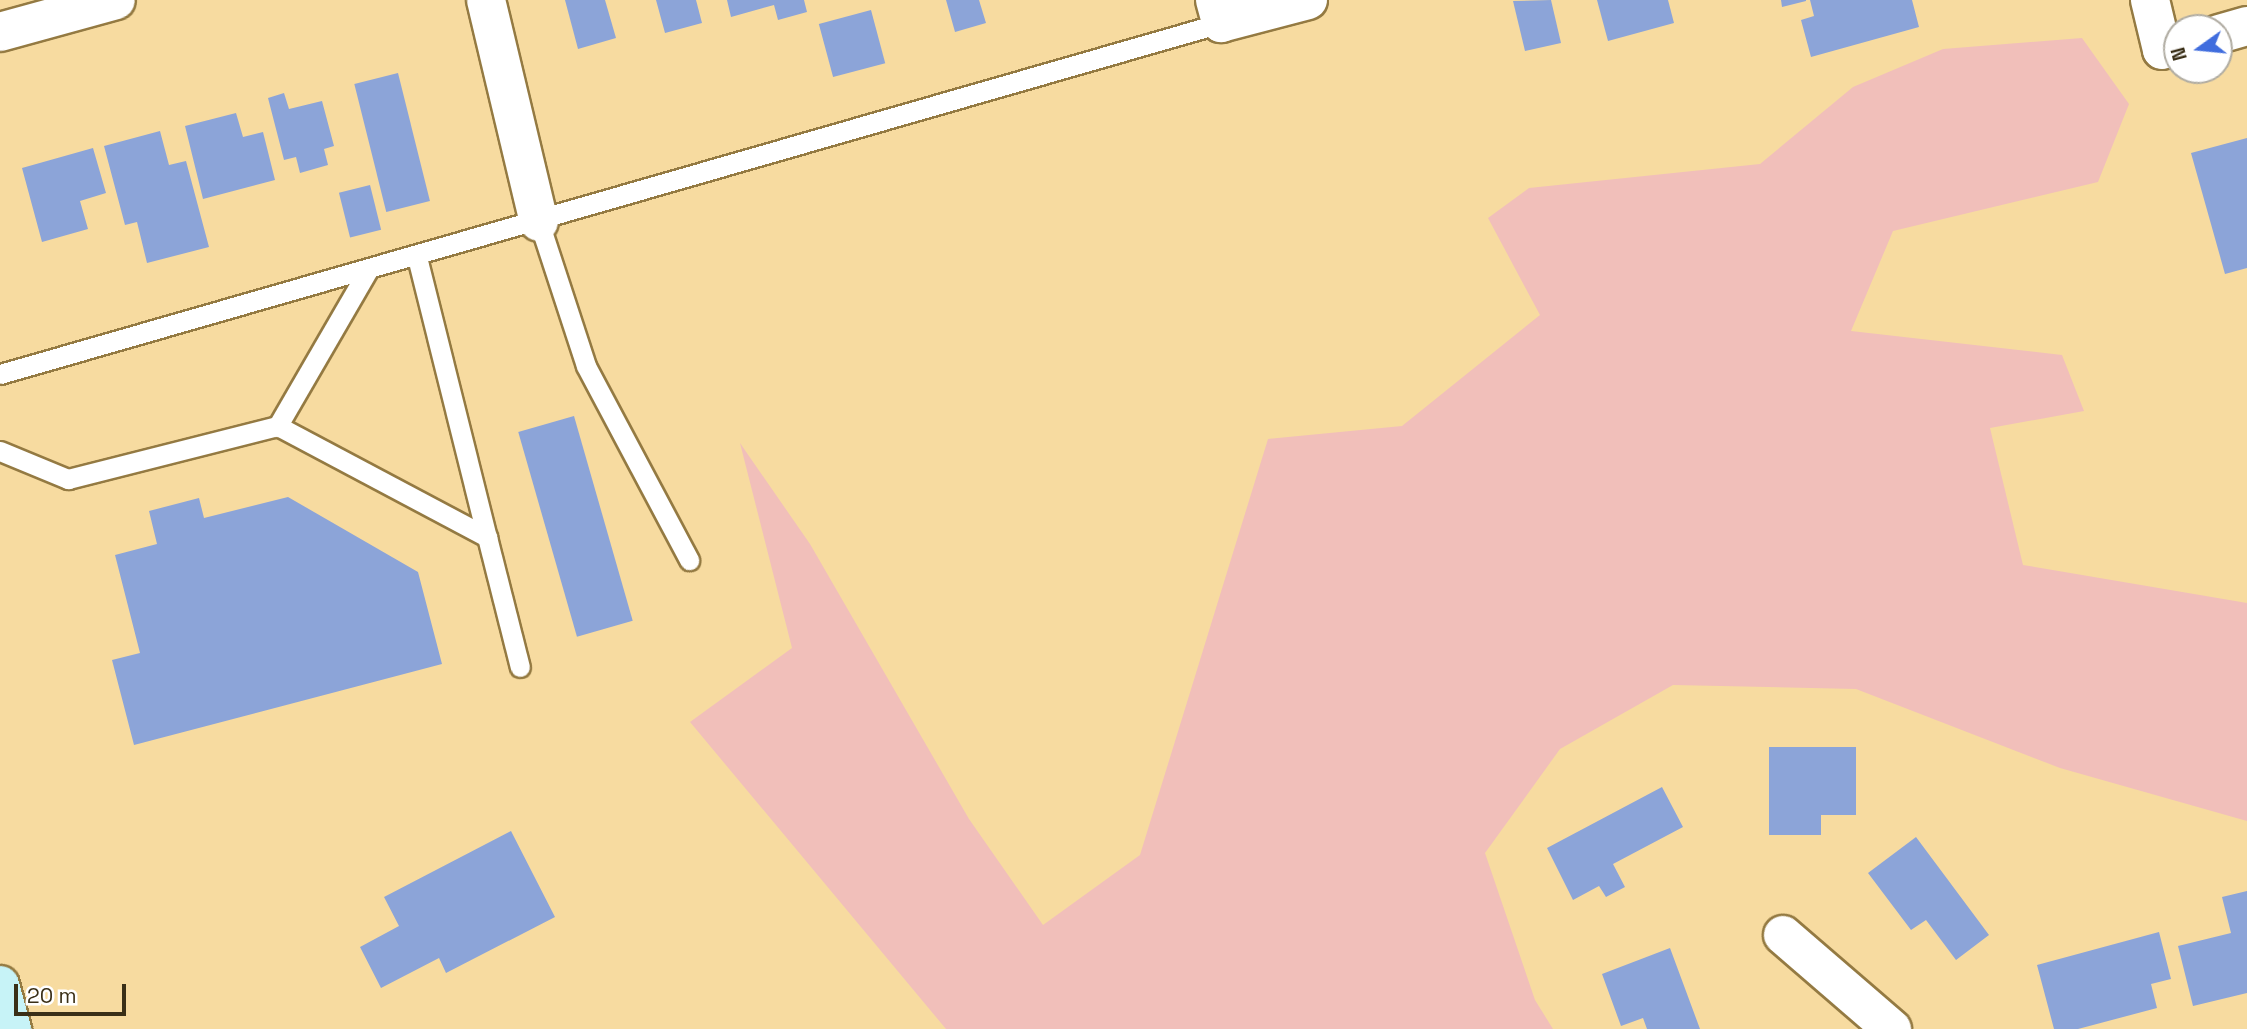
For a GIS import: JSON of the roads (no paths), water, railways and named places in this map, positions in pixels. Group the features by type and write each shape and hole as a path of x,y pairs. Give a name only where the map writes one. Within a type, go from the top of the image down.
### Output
{"street":[{"path":"0,32 116,0"},
{"path":"486,0 539,222"},
{"path":"1218,11 1308,0"},
{"path":"2150,0 2163,31"},
{"path":"1783,935 1892,1029"},
{"path":"0,985 12,1029"}],"lane":[{"path":"0,374 539,222 1218,11"},
{"path":"539,222 586,366 689,560"},
{"path":"417,257 520,667"},
{"path":"277,427 368,270"},
{"path":"0,452 68,480 277,427 487,537"}]}
